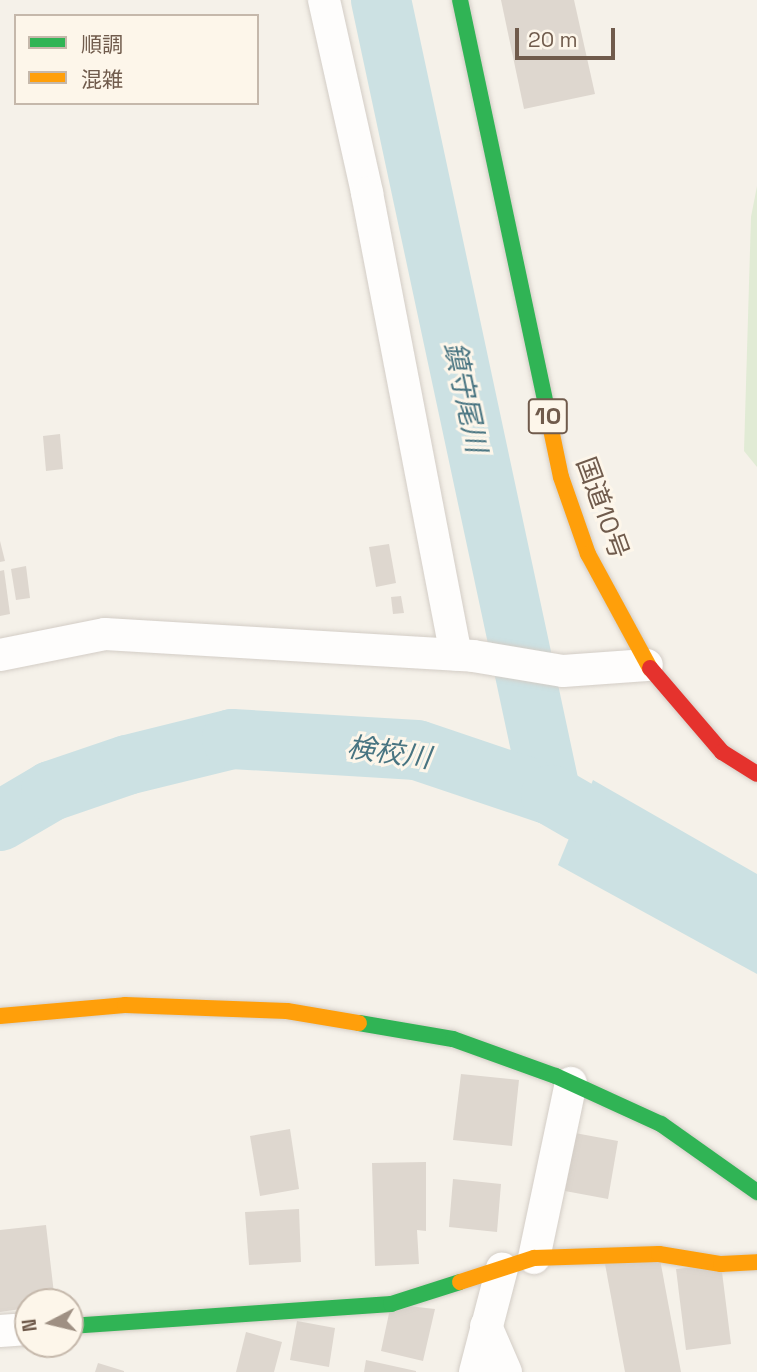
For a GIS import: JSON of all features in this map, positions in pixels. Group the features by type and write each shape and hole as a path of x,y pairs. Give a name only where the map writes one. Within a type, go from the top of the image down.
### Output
{"main road":[{"name":"国道10号","path":"460,0 561,477 588,554 647,665 722,752 757,774"},
{"path":"0,1016 125,1005 287,1011 453,1039 571,1083 661,1124 757,1192"},
{"path":"84,1325 391,1304 534,1258 659,1254 721,1264 757,1262"}],"street":[{"path":"324,0 368,193 465,655"},
{"path":"0,655 105,634 465,655 563,671 647,665"},
{"path":"534,1258 571,1083"},
{"path":"475,1372 502,1268"},
{"path":"486,1326 506,1372"}],"green space":[{"path":"757,186 757,467 744,451 751,217"}],"shaded area":[{"path":"593,780 757,874 757,974 558,865"}],"building":[{"path":"501,0 574,0 595,94 524,109"},
{"path":"60,434 63,469 46,471 43,436"},
{"path":"0,541 5,561 0,562"},
{"path":"389,544 396,583 376,587 369,547"},
{"path":"26,566 30,598 16,600 11,569"},
{"path":"4,570 10,614 0,616 0,571"},
{"path":"401,596 404,613 393,614 391,597"},
{"path":"461,1074 519,1080 512,1146 453,1140"},
{"path":"290,1129 299,1189 260,1196 250,1136"},
{"path":"575,1133 618,1141 608,1199 565,1191"},
{"path":"426,1162 426,1231 417,1230 419,1264 375,1266 372,1163"},
{"path":"453,1179 501,1184 497,1232 449,1227"},
{"path":"299,1209 301,1262 249,1265 245,1212"},
{"path":"46,1225 53,1288 14,1288 14,1310 0,1312 0,1230"},
{"path":"659,1254 681,1372 625,1372 605,1264"},
{"path":"721,1264 731,1344 686,1350 676,1269"},
{"path":"391,1304 435,1309 423,1361 381,1351"},
{"path":"297,1321 335,1328 329,1367 290,1360"},
{"path":"246,1332 282,1342 274,1372 236,1372"},
{"path":"366,1360 416,1371 416,1372 364,1372"},
{"path":"98,1363 124,1371 124,1372 95,1372"}],"waterway":[{"name":"鎮守尾川","path":"381,0 551,795"},
{"name":"検校川","path":"0,821 51,791 127,765 232,739 417,750 551,795 580,812"}],"traffic: fast":[{"path":"460,0 548,415"},
{"path":"359,1023 453,1039 556,1076 661,1124 757,1192"},
{"path":"84,1325 391,1304 460,1282"}],"traffic: slow":[{"path":"548,415 561,477 588,554 650,668"},
{"path":"0,1016 125,1005 287,1011 359,1023"},
{"path":"460,1282 534,1258 659,1254 721,1264 757,1262"}],"traffic: jam":[{"path":"650,668 722,752 757,774"}]}
